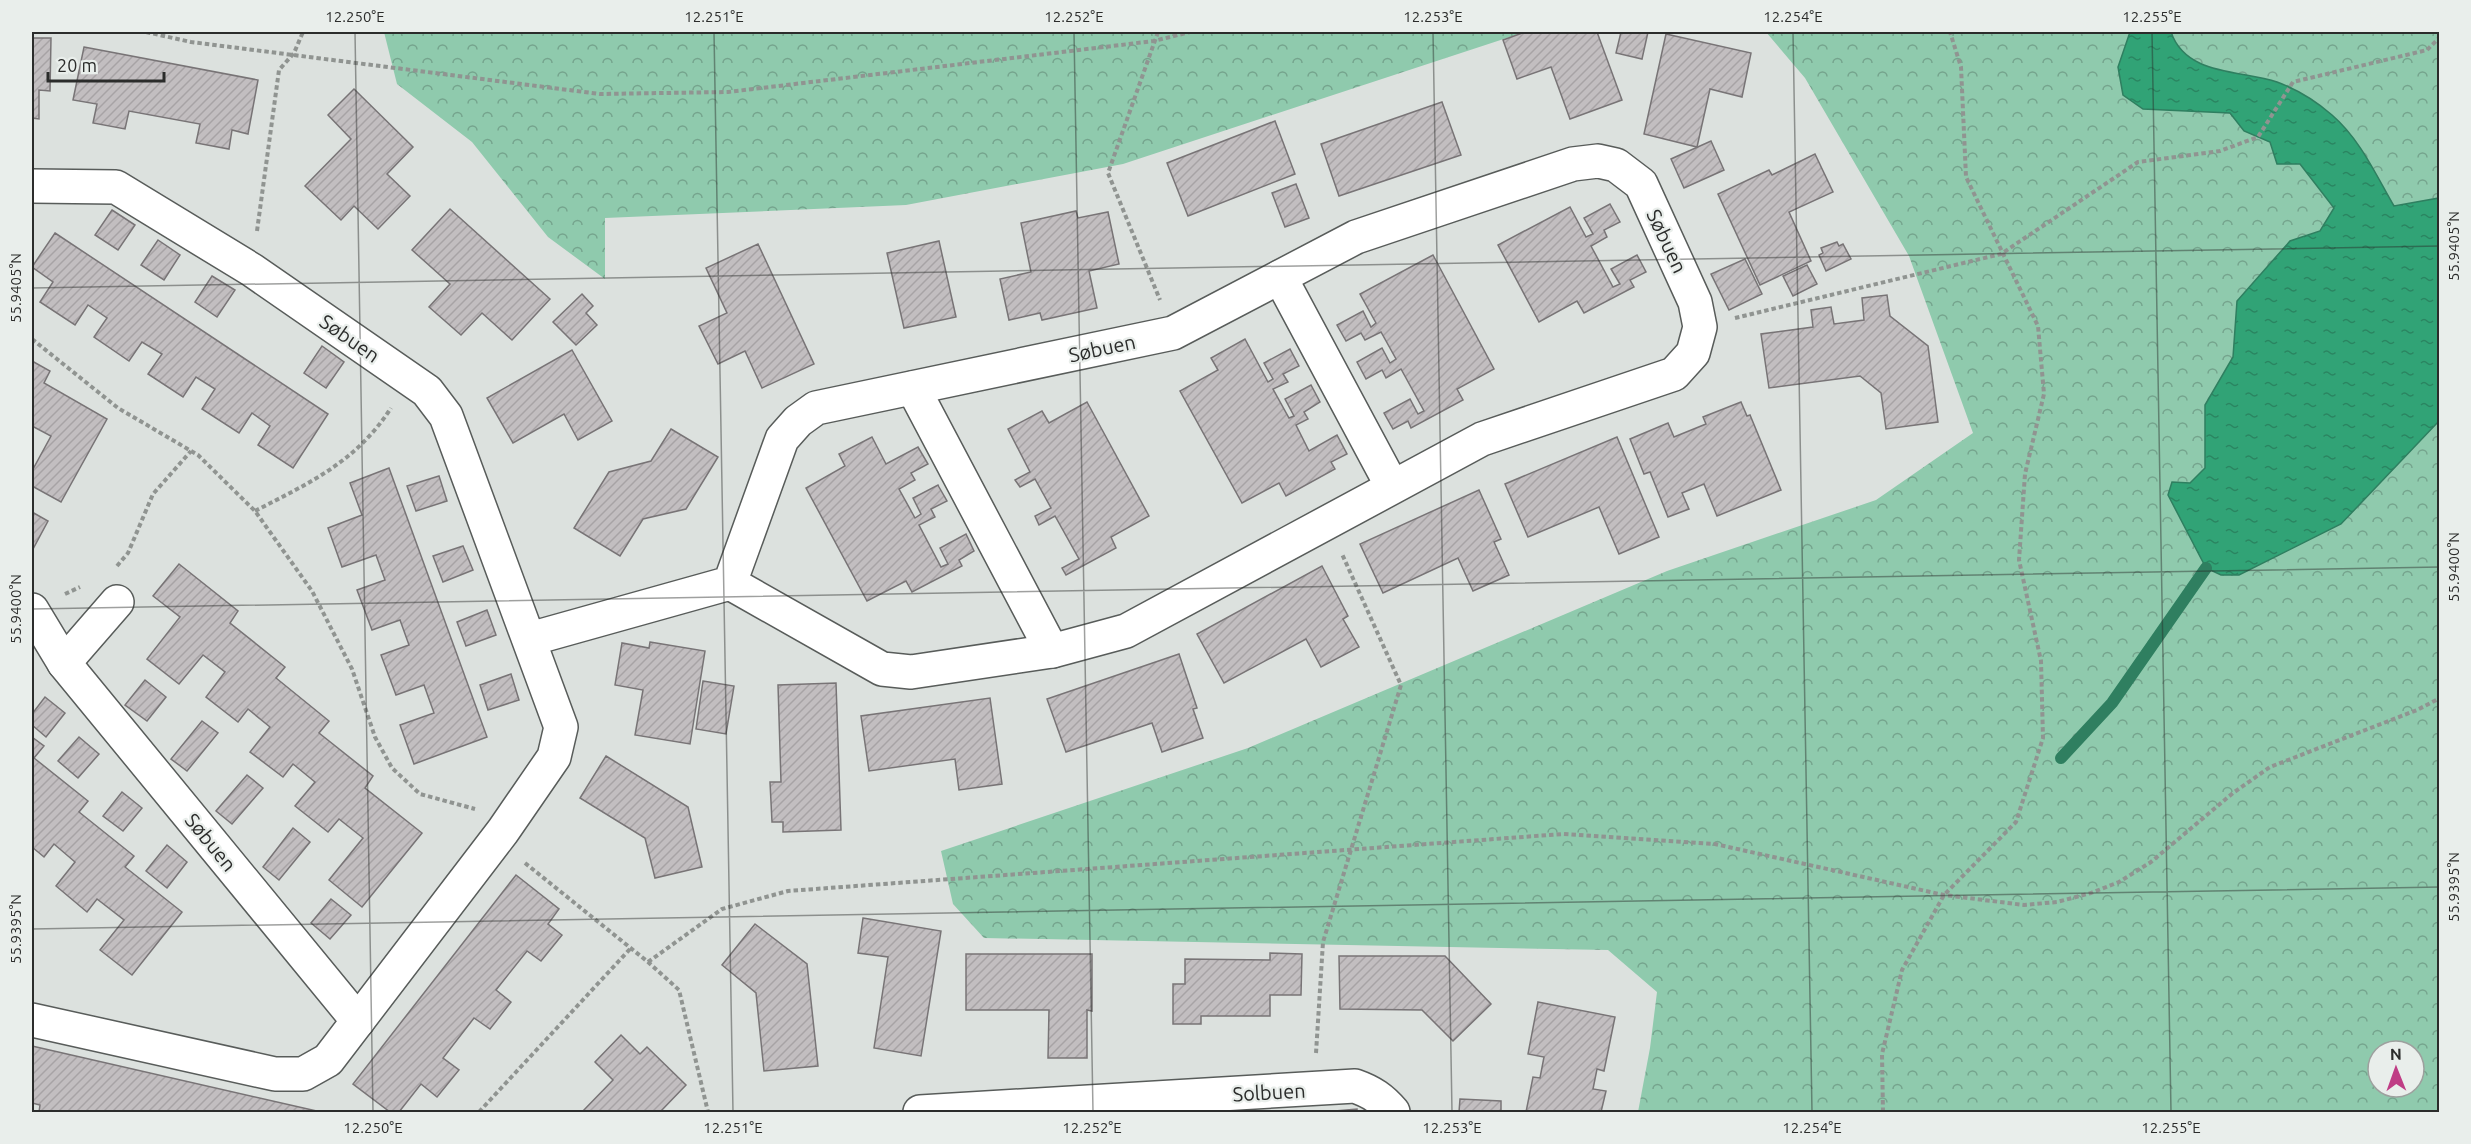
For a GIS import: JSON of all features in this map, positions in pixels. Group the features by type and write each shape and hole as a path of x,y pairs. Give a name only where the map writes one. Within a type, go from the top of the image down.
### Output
{"street":[{"name":"Søbuen","path":"730,583 782,439 816,408 1173,333 1356,237 1573,164 1598,161 1616,165 1641,184 1695,302 1700,327"},
{"name":"Søbuen","path":"32,186 116,187 252,270 427,391 446,416 561,727 554,757 499,836 328,1060 303,1074 275,1074 32,1020"},
{"path":"1280,277 1392,486"},
{"path":"530,639 730,583 882,669 911,672 1052,651 1126,631 1482,439 1674,374 1693,353 1700,327"},
{"path":"913,388 1052,651"},
{"path":"64,663 114,587"},
{"name":"Søbuen","path":"32,611 64,663 358,1022"},
{"name":"Solbuen","path":"920,1113 1355,1086 1377,1096 1393,1113"}],"path":[{"path":"146,32 191,42 611,94 728,92 1154,42 1190,32"},
{"path":"252,270 279,70 294,53 303,32"},
{"path":"1158,32 1108,173 1173,333"},
{"path":"1883,1113 1882,1054 1902,969 1944,895 2016,822 2043,738 2041,661 2019,560 2025,474 2044,394 2038,326 2001,254 1966,177 1961,67 1950,32"},
{"path":"1700,327 2001,254 2138,162 2220,151 2258,137 2293,82 2427,50 2439,37"},
{"path":"32,339 118,408 191,451 255,511 312,591 352,669 375,737 392,768 420,794 475,809 499,836 679,990 708,1113"},
{"path":"255,511 329,473 375,432 410,379"},
{"path":"114,587 153,494 191,451"},
{"path":"1314,1089 1323,942 1401,686 1327,521"},
{"path":"32,611 85,585"},
{"path":"648,962 722,909 788,891 1563,834 1715,844 1944,895 2024,905 2058,902 2119,882 2151,862 2233,793 2270,767 2417,710 2439,698"},
{"path":"479,1113 631,948"}],"green space":[{"path":"384,32 1525,32 1123,164 906,205 605,218 605,279 548,237 472,142 397,84"},
{"path":"1766,32 2439,32 2439,1112 1638,1112 1650,1048 1657,992 1608,950 984,938 953,904 941,851 1248,748 1667,571 1876,500 1973,433 1909,256 1805,78"}],"water":[{"path":"2130,32 2171,32 2178,46 2189,57 2202,64 2277,82 2313,101 2332,115 2351,135 2394,206 2439,198 2439,421 2341,524 2239,575 2221,575 2206,568 2168,495 2172,482 2190,483 2205,468 2205,405 2233,357 2237,301 2290,241 2320,231 2334,208 2300,164 2277,164 2270,142 2244,131 2230,113 2143,109 2123,95 2118,67"}],"building":[{"path":"1525,32 1597,32 1622,100 1570,119 1551,67 1517,79 1503,40"},
{"path":"1621,32 1648,32 1642,59 1616,53"},
{"path":"1666,34 1751,53 1742,97 1710,89 1697,147 1644,134"},
{"path":"32,38 51,38 50,91 39,90 39,119 32,118"},
{"path":"84,47 258,80 248,134 232,130 229,149 196,143 200,124 129,111 125,129 93,123 97,104 73,100"},
{"path":"354,89 413,147 387,174 410,196 378,229 354,206 341,220 305,186 351,139 328,115"},
{"path":"1442,102 1461,155 1339,196 1321,144"},
{"path":"1275,121 1295,174 1188,216 1167,163"},
{"path":"1711,141 1724,170 1684,188 1671,159"},
{"path":"1815,154 1833,192 1789,212 1811,261 1760,285 1718,194 1769,170 1772,175"},
{"path":"1296,184 1309,218 1285,227 1272,193"},
{"path":"1610,204 1620,222 1604,230 1607,237 1591,246 1613,287 1620,284 1611,269 1637,255 1646,272 1630,280 1634,287 1584,313 1577,301 1539,322 1498,245 1570,207 1586,237 1593,234 1584,218"},
{"path":"450,209 550,299 512,340 482,313 461,335 429,307 450,284 412,250"},
{"path":"112,210 135,225 118,250 95,235"},
{"path":"1076,211 1078,218 1108,212 1119,264 1089,271 1097,308 1042,320 1040,313 1009,320 1000,279 1031,272 1021,223"},
{"path":"55,233 328,414 293,468 258,445 270,426 252,413 239,433 202,409 215,389 196,377 183,397 148,374 162,354 142,342 129,361 94,337 107,318 88,305 75,325 40,302 53,282 32,267"},
{"path":"158,240 180,255 164,280 141,265"},
{"path":"939,241 956,317 904,328 887,253"},
{"path":"1837,242 1839,246 1843,244 1851,259 1826,271 1819,255 1823,253 1821,248"},
{"path":"758,244 814,364 762,388 745,351 718,364 699,326 727,313 706,268"},
{"path":"1433,255 1494,369 1457,389 1463,400 1411,428 1408,421 1393,429 1384,413 1410,399 1418,414 1424,411 1401,369 1386,378 1382,370 1366,379 1357,362 1382,348 1390,363 1396,359 1381,332 1365,340 1361,333 1346,341 1337,325 1363,311 1371,327 1376,323 1360,294"},
{"path":"1745,259 1762,294 1729,310 1711,274"},
{"path":"1807,265 1817,284 1793,296 1783,276"},
{"path":"212,276 235,290 217,317 195,302"},
{"path":"582,294 593,306 586,313 597,325 576,345 553,322"},
{"path":"1887,295 1890,316 1928,346 1938,422 1886,429 1881,393 1860,376 1769,388 1761,334 1813,327 1811,310 1831,307 1834,324 1864,320 1862,298"},
{"path":"1245,339 1268,382 1273,379 1264,363 1290,349 1299,366 1283,374 1288,382 1273,389 1289,418 1294,416 1285,399 1311,385 1320,402 1304,412 1308,419 1296,425 1309,451 1337,435 1347,454 1331,462 1335,469 1286,496 1279,483 1242,503 1180,391 1218,370 1211,358"},
{"path":"322,346 344,362 326,388 304,373"},
{"path":"572,350 612,421 578,440 564,414 513,443 487,398"},
{"path":"32,361 50,371 44,383 107,419 61,502 32,486 32,471 51,436 32,426"},
{"path":"1087,402 1149,516 1111,537 1116,548 1066,575 1062,568 1079,559 1055,516 1039,525 1035,516 1051,508 1035,479 1020,487 1015,480 1030,472 1008,429 1042,411 1049,423"},
{"path":"1741,402 1747,416 1750,415 1781,490 1717,516 1704,484 1682,493 1689,509 1668,517 1650,472 1644,474 1630,439 1668,423 1674,437 1706,424 1703,417"},
{"path":"671,429 718,457 686,509 643,519 620,556 574,528 609,472 651,461"},
{"path":"872,437 886,464 918,447 928,464 911,473 915,480 899,489 915,518 921,514 913,498 938,485 947,501 931,509 935,517 919,525 941,567 948,564 940,548 966,534 974,551 959,560 962,566 912,592 906,581 867,601 806,488 845,466 839,454"},
{"path":"1617,437 1659,537 1619,554 1599,507 1528,537 1505,484"},
{"path":"389,468 487,737 414,764 400,725 434,713 424,685 396,695 381,655 409,645 400,620 372,630 357,590 385,580 376,555 342,567 328,528 362,515 350,483"},
{"path":"439,476 447,501 416,511 407,486"},
{"path":"1479,490 1501,539 1494,542 1509,575 1473,591 1458,558 1383,593 1360,544"},
{"path":"32,512 48,521 33,549 32,548"},
{"path":"463,546 473,570 443,582 433,556"},
{"path":"179,564 238,611 230,623 285,667 276,678 329,721 319,733 373,776 365,788 422,833 362,907 329,880 363,838 339,819 328,832 295,806 315,782 293,764 283,777 250,752 270,727 248,709 238,722 206,697 225,672 203,655 179,684 147,659 180,617 153,596"},
{"path":"1322,566 1348,616 1343,619 1359,647 1321,667 1306,639 1224,683 1197,634"},
{"path":"487,610 496,635 466,646 457,622"},
{"path":"650,642 705,651 690,744 635,735 643,690 615,685 622,643 649,648"},
{"path":"1179,654 1197,708 1193,709 1203,738 1162,752 1152,723 1066,752 1047,699"},
{"path":"511,674 519,700 488,710 480,685"},
{"path":"145,680 166,697 147,721 125,705"},
{"path":"703,681 734,686 726,734 696,729"},
{"path":"836,683 841,830 783,832 783,822 772,822 770,782 781,782 778,685"},
{"path":"45,697 65,713 46,737 32,725 32,714"},
{"path":"990,698 1002,784 959,790 955,759 869,771 861,716"},
{"path":"202,721 218,733 187,771 171,759"},
{"path":"32,737 44,746 34,758 88,801 79,812 134,856 125,867 182,912 132,975 100,950 124,920 97,899 87,912 56,886 75,862 54,844 44,857 32,847"},
{"path":"79,737 99,754 78,778 58,761"},
{"path":"606,756 688,807 702,867 655,878 645,838 580,798"},
{"path":"247,775 263,788 232,824 216,811"},
{"path":"122,792 142,808 123,831 103,816"},
{"path":"293,828 310,842 279,880 263,867"},
{"path":"167,845 187,862 167,888 146,871"},
{"path":"516,875 559,909 548,924 562,935 541,961 527,951 496,990 511,1002 490,1029 474,1018 443,1058 459,1070 437,1097 421,1084 399,1112 390,1112 353,1084"},
{"path":"331,899 351,915 330,939 311,923"},
{"path":"863,918 941,931 921,1056 874,1048 888,957 858,953"},
{"path":"755,924 807,964 818,1066 764,1071 756,993 722,965"},
{"path":"1270,953 1302,954 1301,995 1270,995 1270,1016 1201,1016 1201,1024 1173,1024 1173,984 1185,984 1185,959 1270,960"},
{"path":"966,954 1092,954 1092,1011 1087,1010 1087,1058 1048,1058 1049,1010 966,1010"},
{"path":"1339,956 1445,956 1491,1004 1453,1041 1422,1010 1340,1009"},
{"path":"1538,1002 1615,1017 1604,1071 1597,1069 1593,1089 1606,1091 1601,1112 1526,1112 1533,1077 1540,1078 1544,1057 1528,1054"},
{"path":"621,1035 640,1054 647,1047 686,1085 660,1112 582,1112 613,1080 595,1062"},
{"path":"32,1046 321,1112 39,1112 40,1105 32,1103"},
{"path":"1460,1099 1501,1101 1501,1112 1459,1112"},
{"path":"1357,1109 1357,1112 1323,1112"}],"waterway":[{"path":"2061,758 2112,703 2206,568"}]}
